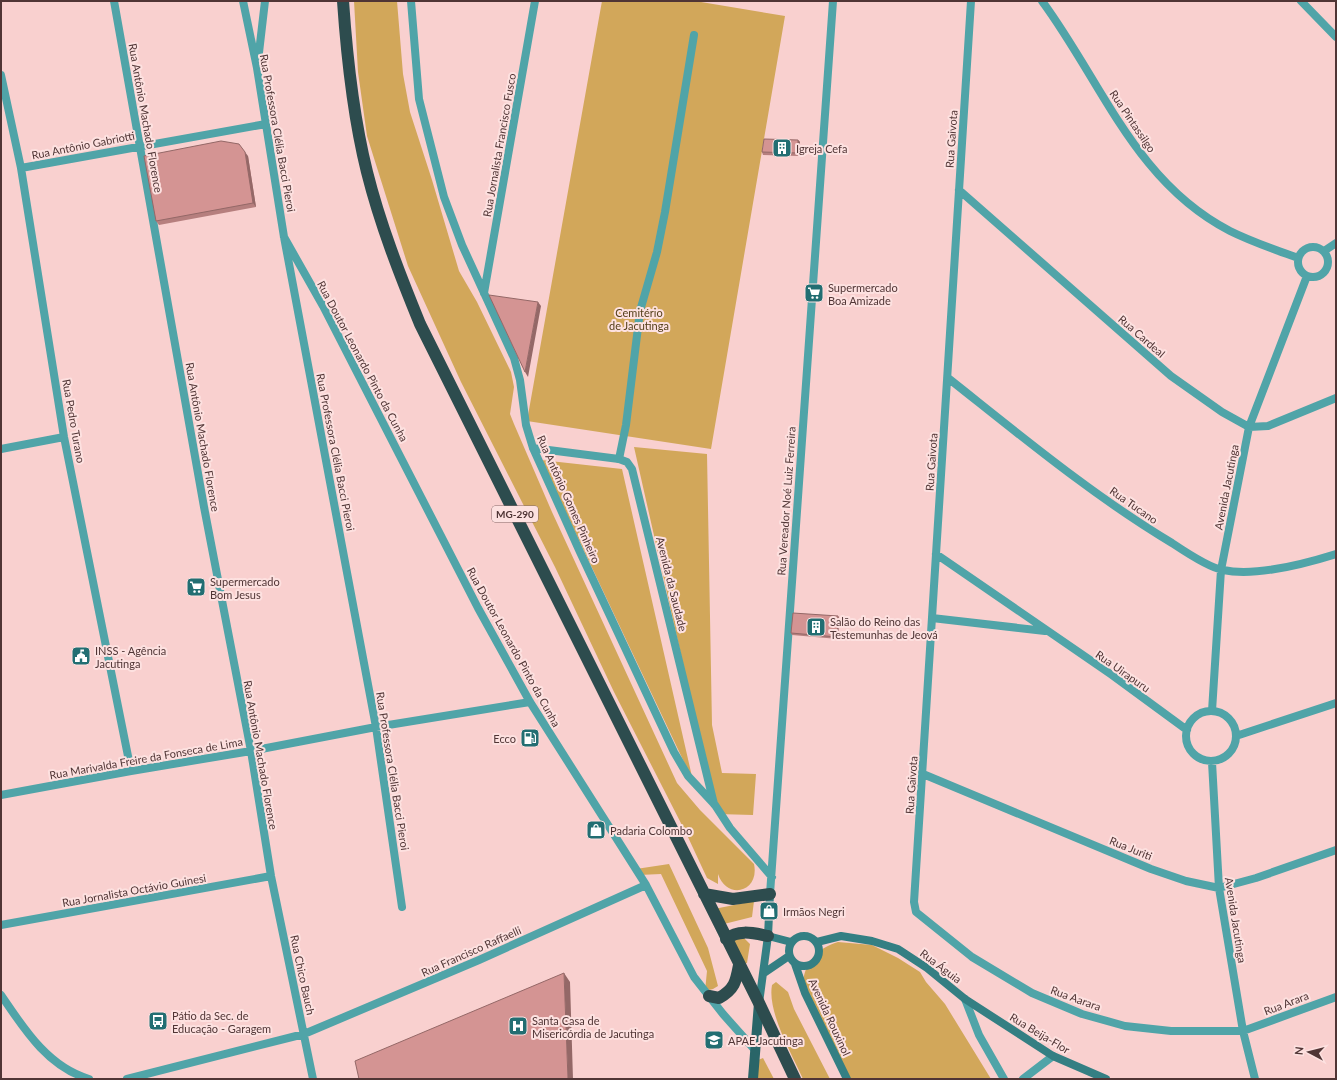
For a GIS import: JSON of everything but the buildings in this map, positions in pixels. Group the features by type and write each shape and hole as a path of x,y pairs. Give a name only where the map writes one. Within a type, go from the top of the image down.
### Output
{"highway":[{"name":"MG-290","path":"343,1 346,47 354,109 366,165 379,214 420,324 759,1003 795,1079"},
{"path":"704,894 733,898 770,894"},
{"path":"726,939 731,935 741,933 768,936"},
{"path":"709,996 719,998 730,992 736,980 739,964"}],"main road":[{"path":"754,1079 759,1003"}],"street":[{"name":"Rua Antônio Machado Florence","path":"114,1 205,514 251,751 271,876"},
{"name":"Rua Professora Clélia Bacci Pieroi","path":"243,1 257,68 284,237 376,727 402,907"},
{"path":"257,68 265,1"},
{"name":"Rua Antônio Gomes Pinheiro","path":"411,1 419,99 444,197 462,245 514,358 520,380 526,425 533,448 674,752 688,776 715,805 730,828 772,877"},
{"name":"Rua Jornalista Francisco Fusco","path":"484,293 535,1"},
{"name":"Rua Vereador Noé Luiz Ferreira","path":"759,1003 768,936 833,1"},
{"name":"Rua Gaivota","path":"924,921 916,912 914,902 971,1"},
{"name":"Rua Pintassilgo","path":"1042,1 1135,147 1164,181 1195,208 1230,231 1298,258"},
{"path":"1301,1 1336,37"},
{"path":"533,448 619,459 626,425 640,311 657,252 665,212 694,35"},
{"name":"Rua Pedro Turano","path":"1,75 21,168 64,437 131,771"},
{"name":"Rua Antônio Gabriotti","path":"21,168 266,124"},
{"name":"Rua Cardeal","path":"959,190 1171,376 1222,412 1249,427"},
{"name":"Rua Doutor Leonardo Pinto da Cunha","path":"284,237 327,313 478,608 530,702 646,885 694,977 723,1014 755,1050"},
{"path":"1324,251 1336,243"},
{"path":"1310,247 1315,247 1324,251 1329,261 1326,272 1317,278 1307,276 1299,269 1298,258 1301,253 1310,247"},
{"name":"Avenida Jacutinga","path":"1212,711 1221,570 1249,427 1307,276"},
{"name":"Rua Tucano","path":"948,378 1084,484 1142,525 1190,554 1221,570 1239,572 1276,569 1336,554"},
{"path":"1249,427 1268,426 1336,398"},
{"path":"1,449 64,437"},
{"name":"Avenida da Saudade","path":"619,459 628,462 632,470 715,805"},
{"name":"Rua Uirapuru","path":"936,554 1187,730"},
{"name":"Rua Uirapuru","path":"932,618 1046,631"},
{"name":"Rua Marivalda Freire da Fonseca de Lima","path":"1,795 251,751 376,727 530,702"},
{"path":"1236,736 1336,702"},
{"path":"1212,711 1226,716 1235,728 1236,736 1232,750 1220,760 1212,762 1204,761 1191,752 1187,746 1187,730 1196,716 1203,712 1212,711"},
{"name":"Avenida Jacutinga","path":"1212,762 1219,888 1243,1031 1255,1079"},
{"name":"Rua Juriti","path":"923,774 1151,868 1186,881 1219,888 1256,878 1336,850"},
{"name":"Rua Jornalista Octávio Guinesi","path":"1,925 271,876"},
{"name":"Rua Chico Bauch","path":"271,876 313,1079"},
{"name":"Rua Francisco Raffaelli","path":"127,1079 304,1034 479,960 646,885"},
{"name":"Rua Aarara","path":"924,921 972,957 1032,994 1082,1014 1125,1026 1171,1031 1243,1031"},
{"path":"804,935 811,937 816,942 819,948 819,956 815,962 802,966 795,964 789,956 791,942 797,937 804,935"},
{"path":"768,936 791,942"},
{"name":"Rua Águia","path":"816,942 841,936 872,941 898,948 927,968 965,999 979,1035 1004,1079"},
{"path":"764,973 789,956"},
{"name":"Avenida Rouxinol","path":"795,964 805,993 847,1079"},
{"path":"1,995 44,1054 75,1075 89,1079"},
{"name":"Rua Arara","path":"1243,1031 1336,997"},
{"name":"Rua Beija-Flor","path":"965,999 1053,1056 1106,1079"},
{"path":"1023,1079 1053,1056"}],"green space":[{"path":"354,1 397,1 403,74 410,112 459,271 477,302 511,372 514,387 510,414 552,512 677,783 700,810 754,864 755,874 752,881 748,887 742,890 728,888 722,882 718,874 718,884 707,878 687,835 614,692 555,567 461,382 408,266 367,136 358,72"},
{"name":"Cemitério de Jacutinga","path":"602,1 695,1 785,16 711,449 527,421"},
{"path":"634,447 707,454 712,725 722,773 756,774 753,815 717,814"},
{"path":"541,460 622,469 693,781"},
{"path":"669,864 708,948 718,986 713,989 705,991 707,971 661,874 639,875 636,869"},
{"path":"754,901 752,917 724,924 714,909"},
{"path":"733,938 744,938 750,944 747,963 743,964"},
{"path":"838,942 872,945 898,958 920,972 926,982 945,1004 991,1079 850,1079 803,986 806,971 813,958 824,948"},
{"path":"776,982 788,992 794,1009 830,1079 803,1079 787,1045 773,1008 771,996 772,985"},
{"path":"763,1058 774,1079 755,1079 758,1060"}],"place":[{"name":"Igreja Cefa","path":"782,148"},
{"name":"Supermercado Boa Amizade","path":"814,293"},
{"name":"Supermercado Bom Jesus","path":"196,587"},
{"name":"Salão do Reino das Testemunhas de Jeová","path":"816,627"},
{"name":"INSS - Agência Jacutinga","path":"81,656"},
{"name":"Ecco","path":"530,738"},
{"name":"Padaria Colombo","path":"596,830"},
{"name":"Irmãos Negri","path":"769,911"},
{"name":"Pátio da Sec. de Educação - Garagem","path":"158,1021"},
{"name":"Santa Casa de Misericórdia de Jacutinga","path":"518,1026"},
{"name":"APAE Jacutinga","path":"714,1040"}]}
